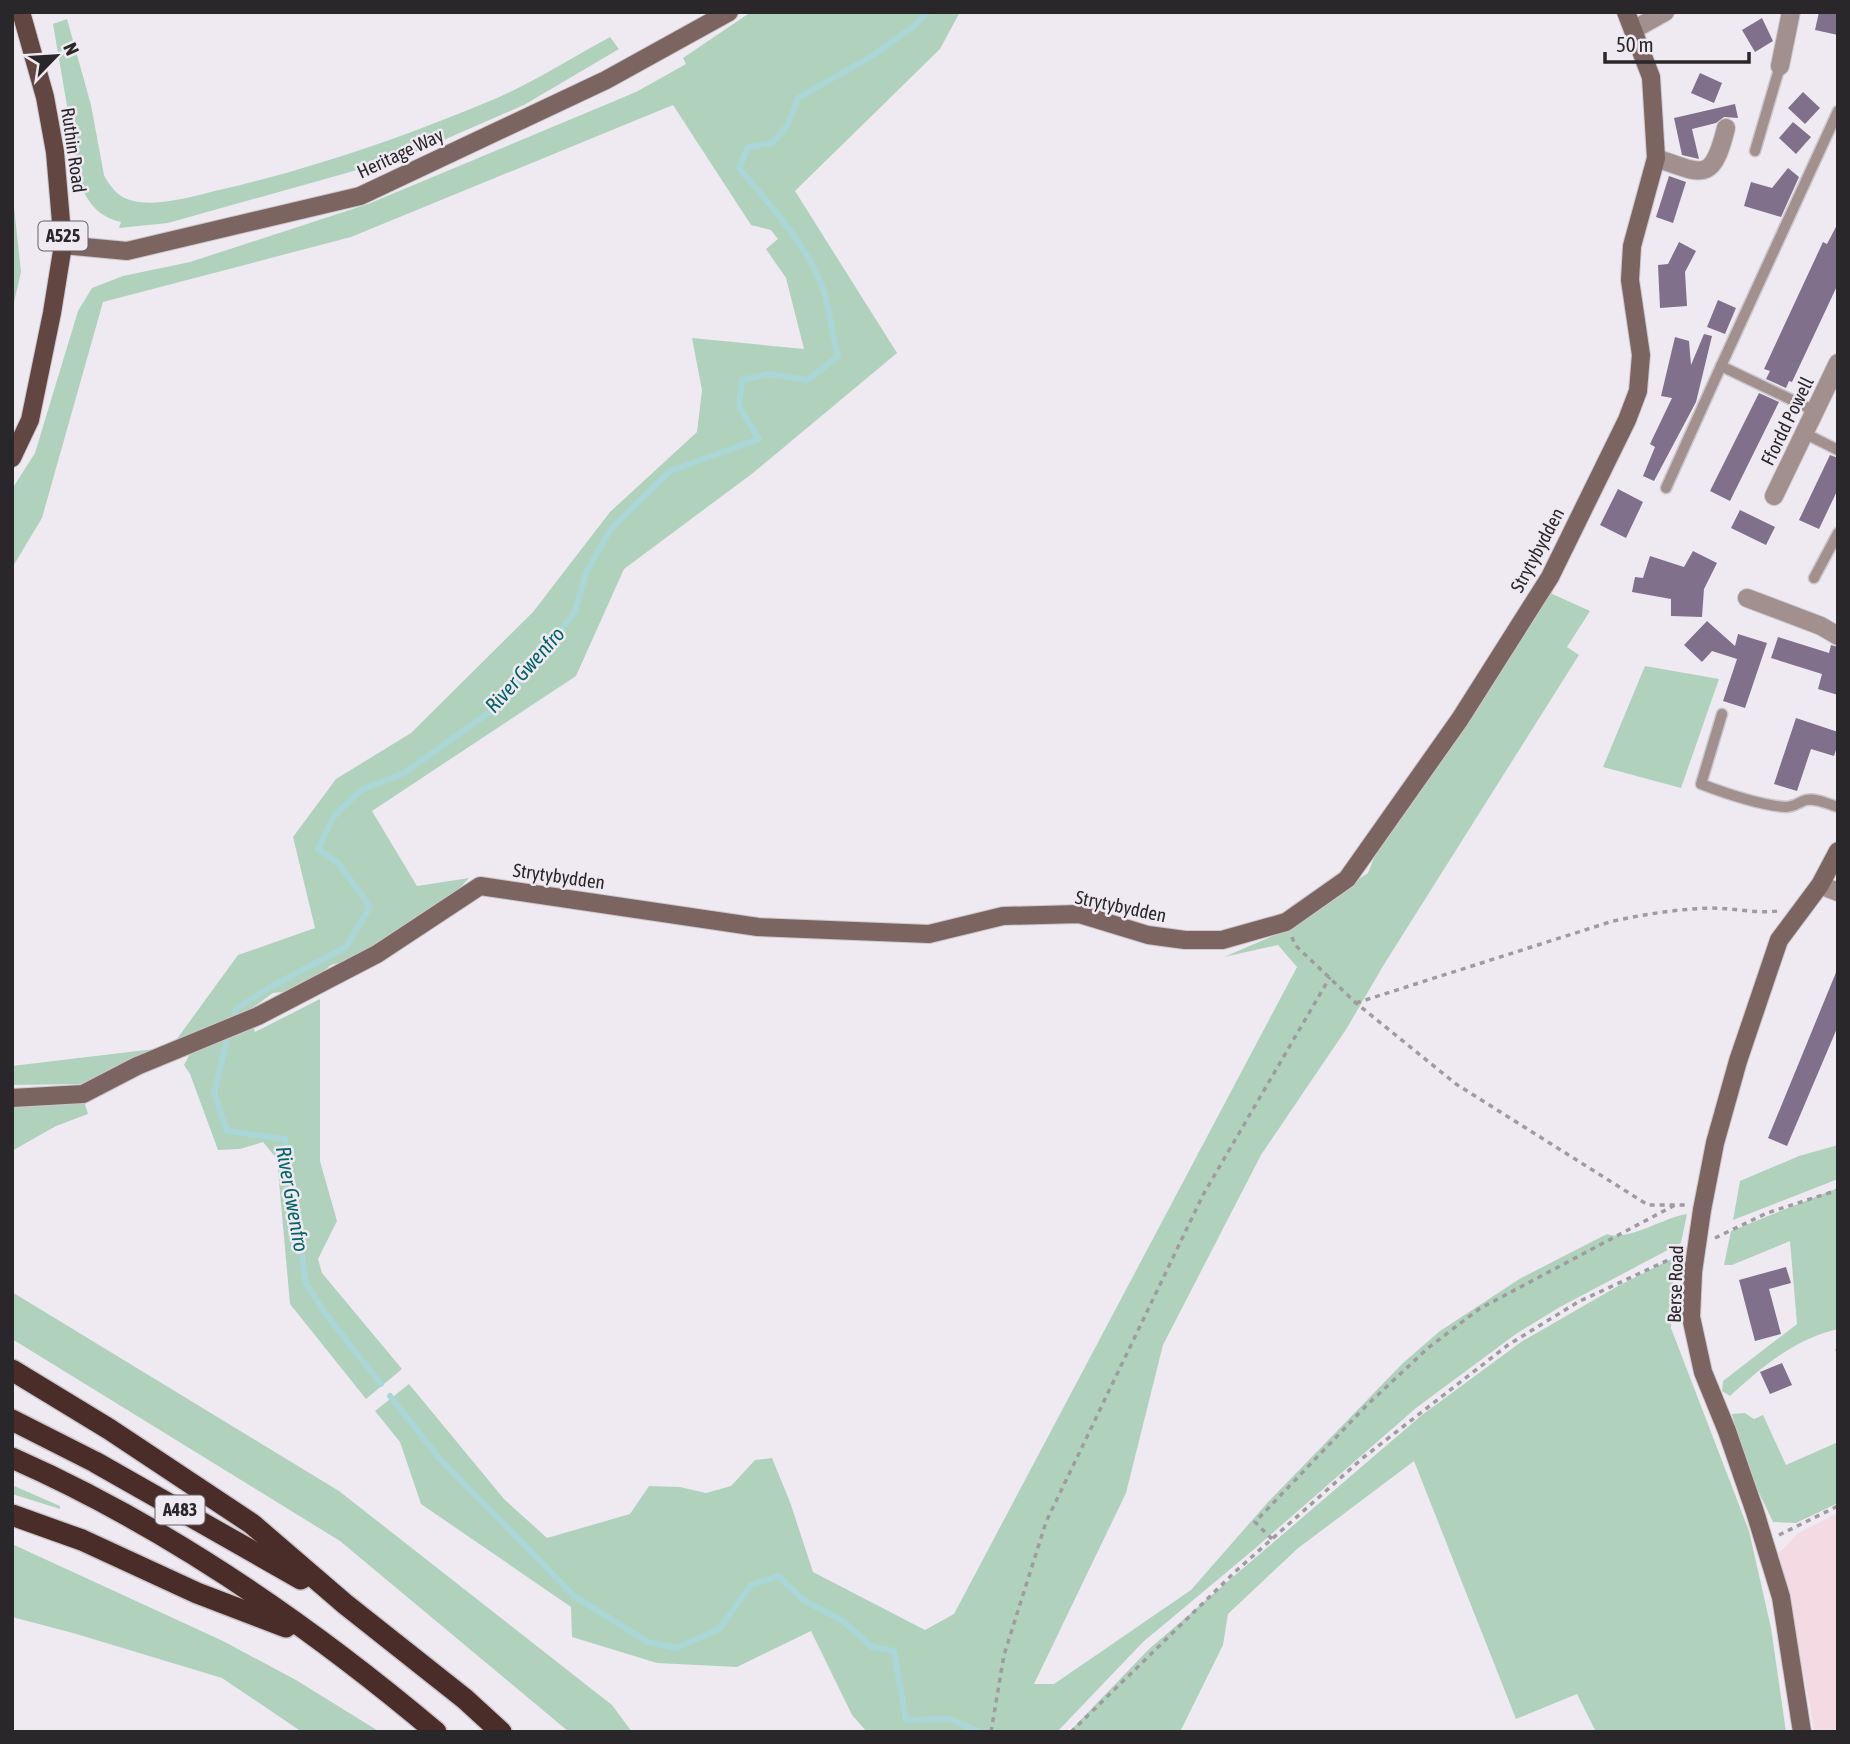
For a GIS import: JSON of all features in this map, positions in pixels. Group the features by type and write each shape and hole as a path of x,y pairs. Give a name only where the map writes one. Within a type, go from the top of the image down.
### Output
{"highway":[{"path":"12,1370 109,1429 252,1524 345,1604"},
{"name":"A483","path":"12,1420 106,1469 345,1604 465,1699 501,1732"},
{"name":"A483","path":"12,1458 53,1476 231,1578 400,1701 436,1732"},
{"name":"A483","path":"12,1515 82,1540 197,1593 311,1636"}],"main road":[{"name":"Ruthin Road","path":"12,458 30,421 63,245 53,138 42,84 21,12"}],"street":[{"name":"Heritage Way","path":"63,245 127,251 360,196 606,80 729,12"},
{"name":"Strytybydden","path":"12,1098 83,1094 137,1066 233,1026 377,954 480,886 758,927 929,934 1003,916 1079,914 1148,935 1185,940 1223,940 1286,922 1347,879 1460,719 1550,576 1627,420 1638,391 1641,355 1630,280 1632,246 1657,158 1651,77 1626,12"},
{"path":"1633,30 1665,12"},
{"path":"1780,66 1791,12"},
{"path":"1657,158 1695,171 1706,171 1713,166 1721,150 1726,128"},
{"name":"Ffordd Powell","path":"1774,496 1838,363"},
{"path":"1747,598 1821,626 1838,636"},
{"name":"Berse Road","path":"1802,1732 1781,1597 1727,1431 1703,1372 1691,1317 1693,1272 1702,1207 1714,1143 1738,1061 1779,940 1820,885 1838,851"},
{"path":"1820,885 1838,892"}],"lane":[{"path":"1755,151 1780,66"},
{"path":"1666,488 1838,111"},
{"path":"1721,366 1815,411"},
{"path":"1804,433 1838,450"},
{"path":"1814,578 1838,533"},
{"path":"1721,715 1701,784 1773,805 1790,807 1807,800 1820,800 1838,807"}],"path":[{"path":"1356,1003 1613,921 1657,911 1713,908 1767,912 1804,906"},
{"path":"1286,922 1295,945 1356,1003 1456,1084 1648,1205 1702,1207"},
{"path":"991,1732 1004,1655 1046,1522 1203,1195 1330,977"},
{"path":"1704,1243 1767,1213 1838,1190"},
{"path":"1272,1539 1255,1522 1366,1406 1428,1348 1479,1309 1675,1205"},
{"path":"1071,1732 1236,1571 1364,1457 1508,1345 1578,1302 1679,1255"},
{"path":"1765,1542 1838,1506"}],"shaded area":[{"path":"1838,1513 1838,1732 1815,1732 1779,1553 1798,1533"}],"green space":[{"path":"751,12 960,12 940,49 795,191 897,353 753,473 624,569 576,676 372,811 417,886 469,878 459,889 356,958 331,965 300,990 273,993 248,1011 255,1032 320,999 320,1161 337,1221 318,1259 322,1273 402,1369 366,1399 290,1304 277,1159 263,1142 240,1149 218,1150 190,1074 184,1065 191,1052 171,1047 238,955 315,928 293,837 336,779 411,733 533,612 610,512 697,432 702,390 692,338 804,349 786,278 766,249 778,239 771,230 751,225 673,105 351,237 103,302 42,518 12,568 12,489 35,453 78,311 92,288 123,276 190,262 368,204 636,92 686,64 683,58"},
{"path":"67,19 91,105 104,175 111,187 122,196 151,203 187,198 255,181 395,138 497,98 610,37 619,49 524,105 407,156 168,223 119,228 121,222 106,217 90,203 80,182 53,24"},
{"path":"12,188 21,272 12,311"},
{"path":"1548,592 1590,611 1567,647 1579,655 1383,966 1347,1028 1261,1155 1163,1345 1126,1493 1034,1684 1054,1684 1191,1590 1268,1502 1403,1363 1440,1331 1521,1278 1607,1234 1625,1235 1687,1214 1681,1243 1560,1307 1516,1334 1416,1408 1143,1642 1057,1732 867,1732 852,1715 811,1631 737,1667 657,1663 572,1637 571,1607 421,1504 400,1442 375,1411 409,1384 504,1499 547,1538 630,1514 649,1486 680,1487 706,1493 731,1486 755,1460 772,1458 813,1572 925,1630 954,1614 1297,967 1278,945 1224,957 1275,935 1368,873 1380,843"},
{"path":"1645,666 1719,679 1681,788 1603,767"},
{"path":"171,1047 80,1084 12,1085 12,1066"},
{"path":"84,1101 88,1114 56,1126 12,1151 12,1106"},
{"path":"1838,1145 1838,1179 1733,1220 1740,1181 1799,1156"},
{"path":"1838,1188 1838,1329 1807,1340 1780,1355 1730,1396 1722,1391 1723,1381 1797,1324 1790,1241 1732,1265 1724,1265 1731,1231"},
{"path":"1679,1255 1672,1291 1671,1328 1749,1531 1771,1628 1786,1732 1596,1732 1577,1694 1516,1719 1414,1461 1297,1549 1228,1614 1223,1645 1180,1732 1069,1732 1149,1649 1422,1415 1521,1342 1618,1286"},
{"path":"12,1292 339,1491 612,1705 632,1732 569,1732 340,1541 12,1339"},
{"path":"1745,1413 1754,1419 1763,1415 1786,1465 1838,1442 1838,1503 1796,1523 1773,1522 1743,1459 1732,1414"},
{"path":"12,1485 60,1506 60,1509 12,1494"},
{"path":"12,1544 223,1641 296,1680 380,1732 302,1732 222,1678 12,1617"}],"building":[{"path":"1819,12 1838,12 1838,35 1815,30"},
{"path":"1762,18 1773,41 1755,52 1742,30"},
{"path":"1700,73 1722,83 1714,103 1691,93"},
{"path":"1803,92 1820,108 1805,124 1788,108"},
{"path":"1735,104 1738,118 1724,117 1716,123 1692,129 1699,159 1682,155 1674,118"},
{"path":"1793,122 1811,137 1796,154 1779,138"},
{"path":"1788,168 1799,177 1781,217 1744,206 1751,182 1772,188"},
{"path":"1669,176 1686,182 1673,223 1656,217"},
{"path":"1838,223 1838,284 1792,382 1789,381 1786,388 1766,379 1770,371 1764,369 1823,242 1827,244"},
{"path":"1679,242 1696,251 1685,272 1687,306 1660,308 1658,265 1668,264"},
{"path":"1718,300 1736,308 1725,334 1707,327"},
{"path":"1704,334 1712,336 1696,402 1654,481 1643,476 1655,447 1650,444 1672,398 1661,396 1675,337 1689,341 1691,365"},
{"path":"1759,393 1779,402 1730,501 1710,491"},
{"path":"1830,455 1838,458 1838,489 1819,529 1799,520"},
{"path":"1618,489 1643,502 1626,538 1600,525"},
{"path":"1740,510 1775,527 1766,545 1731,528"},
{"path":"1693,551 1717,563 1704,589 1702,617 1671,616 1671,599 1632,592 1635,577 1643,578 1650,556 1684,567"},
{"path":"1707,621 1735,646 1738,634 1767,643 1745,708 1723,701 1737,659 1712,651 1702,662 1684,645"},
{"path":"1778,637 1829,653 1831,645 1838,647 1838,695 1818,689 1822,674 1771,658"},
{"path":"1796,718 1838,732 1834,756 1811,749 1797,791 1774,784"},
{"path":"1837,970 1838,1026 1787,1146 1768,1138"},
{"path":"1786,1267 1791,1283 1769,1289 1781,1334 1755,1341 1739,1280"},
{"path":"1782,1363 1792,1385 1770,1394 1760,1372"}],"waterway":[{"name":"River Gwenfro","path":"233,1022 236,1009 272,986 346,947 370,907 339,864 318,849 334,816 361,790 404,773 494,709 575,612 586,573 610,530 670,471 759,439 739,406 742,380 769,374 808,380 838,356 818,275 799,243 739,168 748,147 772,143 787,126 798,98 872,56 914,26 928,12"},
{"name":"River Gwenfro","path":"229,1032 214,1093 227,1131 285,1139 306,1283 324,1312 381,1384"},
{"name":"River Gwenfro","path":"390,1396 440,1459 574,1596 648,1642 676,1648 719,1629 751,1585 778,1576 803,1600 843,1621 872,1647 894,1651 906,1720 950,1719 980,1732"}]}
